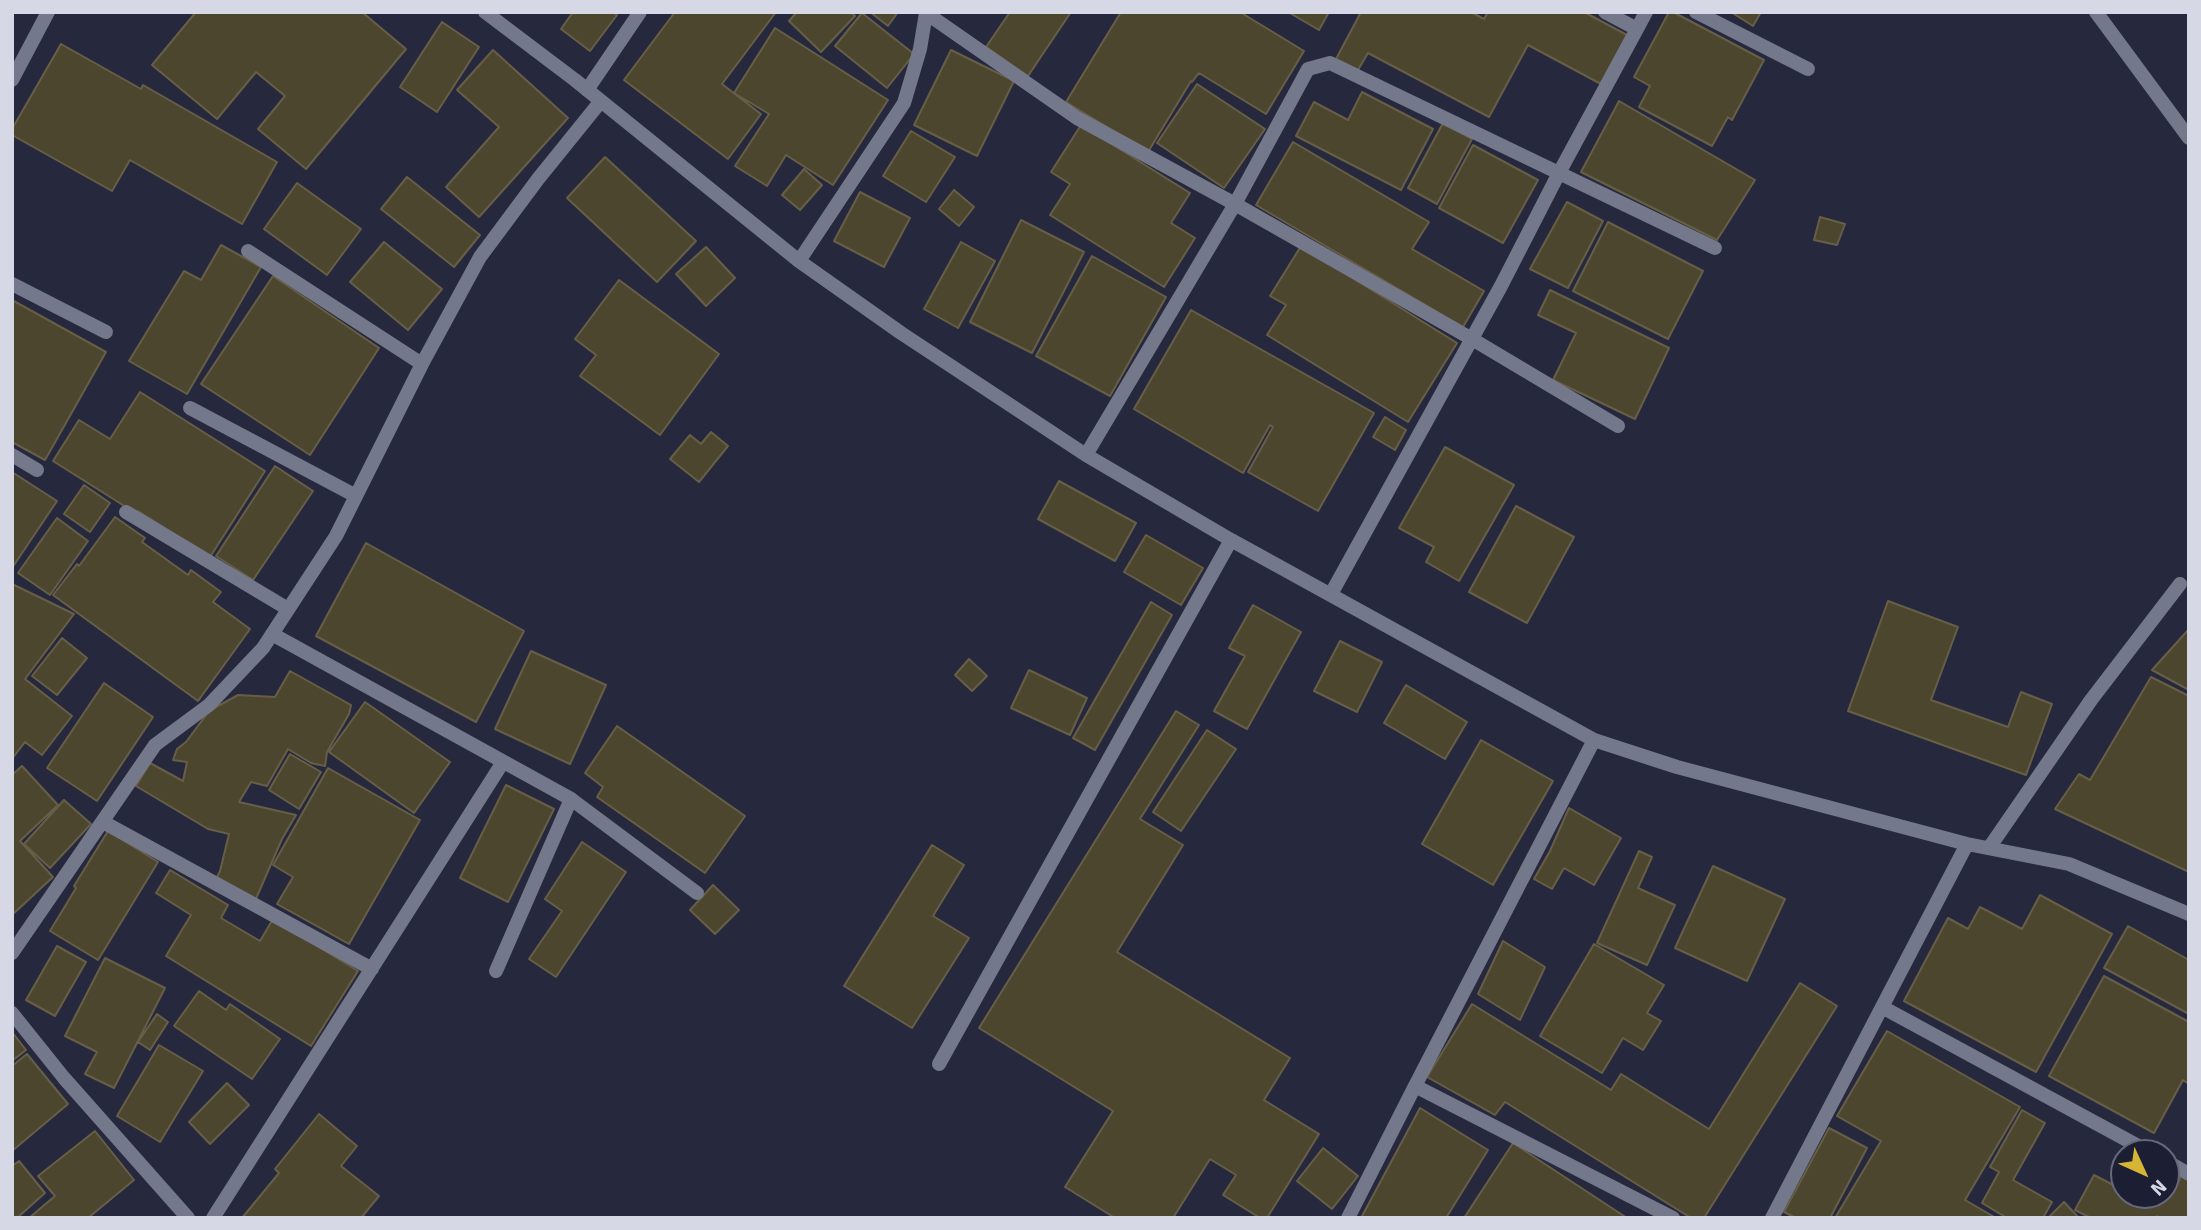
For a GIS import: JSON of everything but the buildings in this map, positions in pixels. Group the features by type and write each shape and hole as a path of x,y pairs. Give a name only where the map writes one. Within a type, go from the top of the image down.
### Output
{"street":[{"path":"12,80 48,12"},
{"path":"485,12 601,101 799,261 901,333 1086,455 1231,540 1594,740 1677,767 1967,844 2069,864 2189,914"},
{"path":"587,90 640,12"},
{"path":"1605,12 1637,29"},
{"path":"1331,594 1472,339 1646,12"},
{"path":"1696,12 1808,69"},
{"path":"2096,12 2189,138"},
{"path":"799,261 904,103 920,49 927,13 1077,118 1235,204 1618,426"},
{"path":"1086,455 1235,204 1308,69 1330,63 1715,248"},
{"path":"12,953 155,745 209,705 272,634 336,536 422,364 480,257 538,178 601,101"},
{"path":"248,251 422,364"},
{"path":"12,284 106,332"},
{"path":"190,408 356,496"},
{"path":"12,456 37,470"},
{"path":"126,512 288,609"},
{"path":"939,1063 1231,540"},
{"path":"1989,848 2091,700 2180,584"},
{"path":"272,634 571,799 697,893"},
{"path":"1348,1218 1594,740"},
{"path":"214,1218 503,762"},
{"path":"496,971 571,799"},
{"path":"103,822 372,969"},
{"path":"1772,1218 1967,844"},
{"path":"1882,1007 2125,1139"},
{"path":"12,1013 64,1078 188,1218"},
{"path":"1415,1086 1673,1218"}]}
